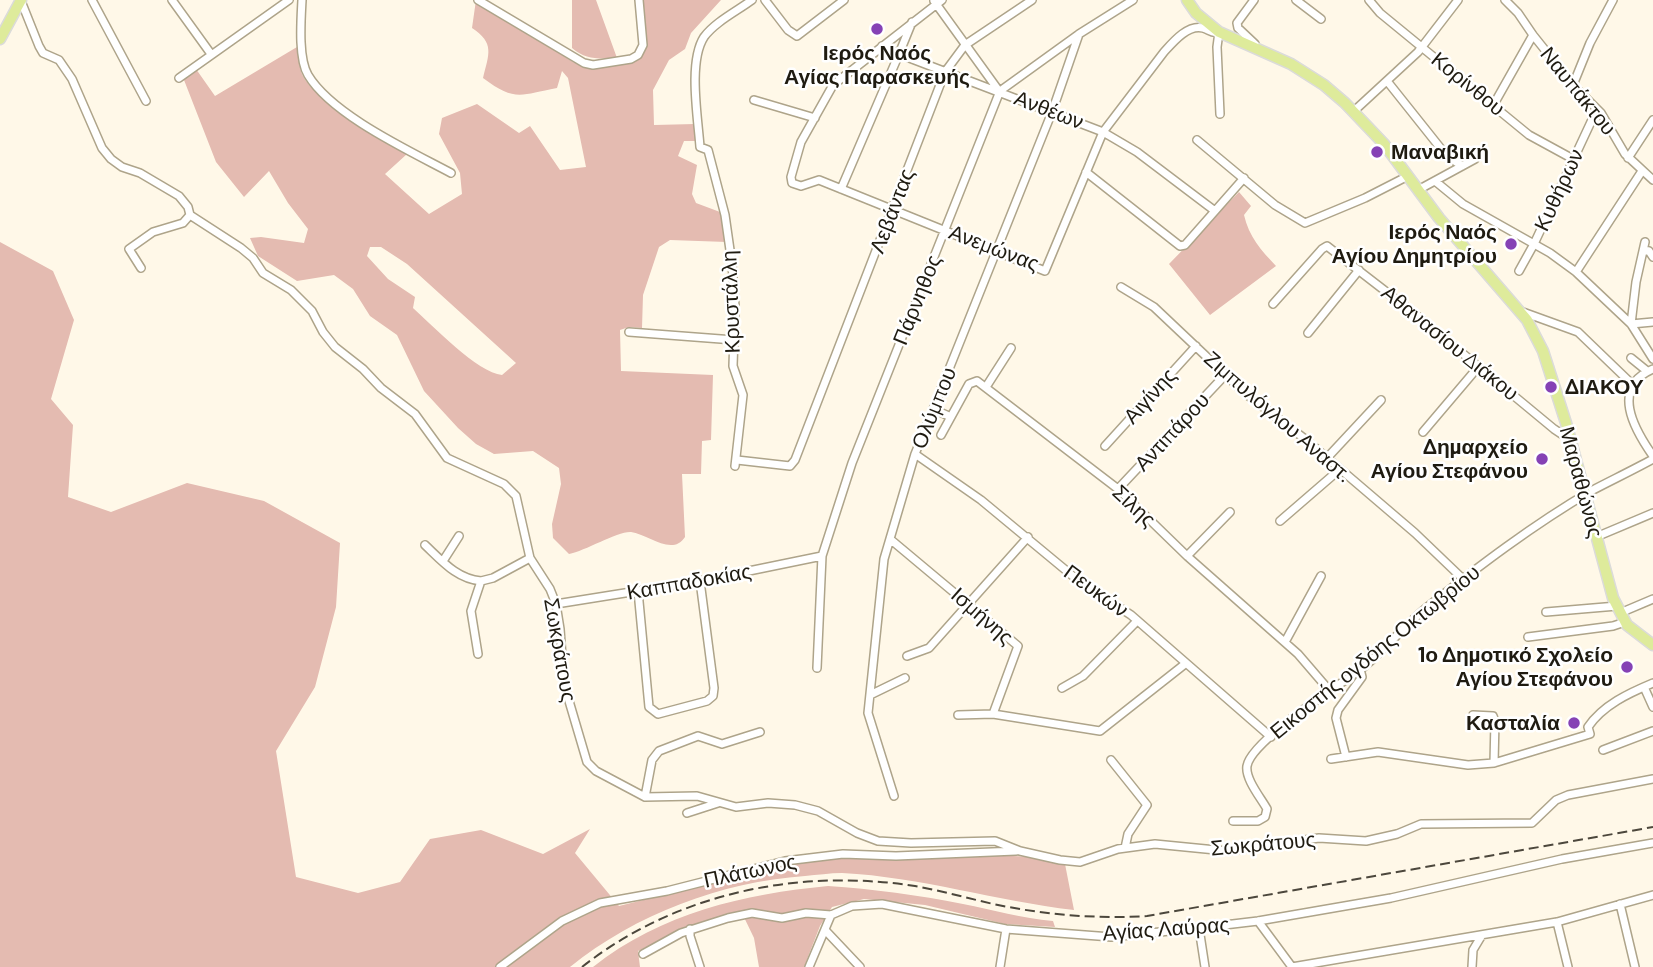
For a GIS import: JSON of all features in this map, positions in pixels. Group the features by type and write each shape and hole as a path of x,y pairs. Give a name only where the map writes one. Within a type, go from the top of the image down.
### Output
{"main road":[{"path":"0,39 21,0"},
{"name":"Μαραθώνος","path":"1187,0 1196,13 1219,32 1302,70 1354,111 1520,311 1544,351 1620,614"},
{"path":"1620,614 1650,639"}],"street":[{"name":"Σωκράτους","path":"21,0 39,46 43,53 59,60 72,79 102,148 111,159 179,196 188,207 190,215 241,247 263,273 291,290 312,311 335,347 415,414 447,458 512,490 516,496 530,558 550,589 555,604 560,629 564,684 587,762 596,771 645,797 689,796 736,807 768,803 811,808 857,833 878,841 995,841 1020,851 1080,862 1125,848 1155,844 1226,851 1319,838 1366,841 1397,834 1421,824 1532,823 1556,800 1568,795 1653,779"},
{"path":"92,0 146,101"},
{"path":"172,0 211,54"},
{"path":"179,78 289,0"},
{"path":"302,0 300,24 304,62 307,74 315,84 346,114 451,173"},
{"path":"478,0 570,57 593,65 635,57 643,45 639,0"},
{"name":"Κρυστάλλη","path":"736,463 743,395 734,372 734,290 729,232 708,149 700,147 696,87 701,44 707,34 752,0"},
{"path":"765,0 788,30 797,36 844,0"},
{"name":"Λεβάντας","path":"736,463 790,466 797,455 945,72 965,45 1031,0"},
{"path":"754,100 815,118 833,85 937,1 965,45 1000,91 1079,34 1133,0"},
{"path":"1254,0 1237,23 1238,28 1255,44 1254,48"},
{"path":"1296,0 1321,19"},
{"name":"Κορίνθου","path":"1369,0 1378,3 1380,13 1535,139 1573,159"},
{"path":"1354,111 1423,47 1458,0"},
{"name":"Ναυπάκτου","path":"1504,0 1521,16 1573,85 1597,109 1628,158 1653,180"},
{"path":"1573,85 1613,0"},
{"path":"841,189 912,21"},
{"name":"Ανεμώνας","path":"815,118 800,142 790,177 792,183 801,186 819,180 1045,271 1103,132 1135,87 1174,40 1195,28 1212,33 1219,32"},
{"path":"1219,32 1217,47 1220,114"},
{"name":"Ολύμπου","path":"894,796 868,713 884,559 915,454 1052,112 1079,34"},
{"path":"1494,104 1533,35"},
{"name":"Ανθέων","path":"882,46 1103,132 1137,152 1215,211"},
{"path":"1387,81 1446,155 1462,166"},
{"name":"Πάρνηθος","path":"817,668 822,556 852,463 1000,91"},
{"name":"Κυθήρων","path":"1519,271 1597,109"},
{"path":"1628,158 1653,120"},
{"path":"1197,140 1275,205 1305,223 1408,176"},
{"path":"1418,190 1475,159"},
{"path":"1086,172 1180,246 1185,246 1244,178"},
{"path":"1576,272 1642,172"},
{"path":"1435,181 1463,204 1534,244 1576,272 1631,324 1653,359"},
{"path":"141,268 129,249 153,232 183,223 190,215"},
{"path":"1631,324 1646,242"},
{"name":"Αθανασίου Διάκου","path":"1273,304 1327,246 1550,426 1562,435 1570,436"},
{"path":"1644,250 1649,251 1653,257"},
{"path":"1308,332 1359,270"},
{"name":"Ζιμπυλόγλου Αναστ.","path":"1121,286 1154,307 1226,374 1415,533 1463,579"},
{"path":"1520,311 1578,332 1633,385"},
{"path":"1631,324 1653,322"},
{"path":"629,332 734,340"},
{"name":"Αιγίνης","path":"1105,446 1195,346"},
{"path":"941,435 969,384 977,381 986,387 1011,348"},
{"path":"1631,358 1650,370 1633,385 1629,412 1653,458"},
{"path":"1423,432 1479,366"},
{"name":"Αντιπάρου","path":"1118,489 1226,374"},
{"name":"Σίλης","path":"986,387 1118,489 1187,556 1298,654 1329,690"},
{"path":"1326,458 1381,400"},
{"path":"933,409 951,417"},
{"name":"Πευκών","path":"915,454 981,500 1080,582 1137,621 1270,737"},
{"name":"Εικοστής ογδόης Οκτωβρίου","path":"1233,821 1258,821 1265,817 1267,809 1249,777 1247,766 1252,756 1270,737 1360,669 1423,611 1504,547 1585,495 1653,458"},
{"path":"1280,521 1339,470"},
{"path":"1187,556 1230,512"},
{"path":"1596,537 1653,513"},
{"path":"443,561 459,536"},
{"path":"907,656 929,648 1028,537"},
{"name":"Ισμήνης","path":"890,539 1018,646 993,715"},
{"path":"425,545 458,575 470,580 500,575 530,558"},
{"name":"Καππαδοκίας","path":"555,604 700,581 822,556"},
{"path":"1284,642 1321,576"},
{"path":"478,654 471,611 481,580"},
{"path":"638,591 649,707 658,714 707,702 713,696 700,581"},
{"path":"1546,612 1620,614 1653,599"},
{"path":"1528,638 1613,626 1620,614"},
{"path":"1062,688 1083,676 1137,621"},
{"path":"958,715 993,715 1100,731 1185,664"},
{"path":"1346,757 1336,718 1338,710 1362,677 1360,669"},
{"path":"870,695 905,678"},
{"path":"1331,759 1378,752 1468,765 1494,763 1590,734 1588,727 1595,716 1625,695 1653,682"},
{"path":"1644,687 1653,708"},
{"path":"1473,715 1493,716 1494,763"},
{"path":"1603,750 1653,731"},
{"path":"645,797 652,760 659,751 698,736 722,744 760,732"},
{"path":"1111,760 1147,804 1128,834 1125,848"},
{"path":"687,813 718,802"},
{"name":"Αγίας Λαύρας","path":"643,954 690,929 752,912 782,918 806,913 831,915 852,905 882,904 1006,929 1111,937 1199,928 1258,921 1391,898 1562,859 1653,843"},
{"name":"Πλάτωνος","path":"500,967 562,921 600,903 667,891 785,861 843,854 896,856 1020,851"},
{"path":"1258,921 1292,967 1557,922 1653,895"},
{"path":"1620,904 1635,967"},
{"path":"808,967 831,915"},
{"path":"1557,922 1568,967"},
{"path":"1199,928 1205,967"},
{"path":"690,929 700,967"},
{"path":"1000,967 1006,929"},
{"path":"825,930 860,967"},
{"path":"1472,967 1474,950 1482,935"}],"shaded area":[{"path":"476,0 573,62 586,67 634,60 643,54 647,45 642,0 721,0 691,33 685,49 669,60 653,90 654,125 695,124 696,141 684,141 678,156 697,165 692,194 696,203 720,212 727,242 670,240 659,247 643,295 642,328 629,327 620,330 621,371 713,375 711,440 702,441 701,474 682,474 685,537 680,543 667,545 631,532 569,554 553,538 552,524 561,484 559,468 533,451 494,454 476,444 424,391 397,335 370,316 353,289 334,275 297,281 258,256 250,238 304,243 308,229 269,171 244,197 216,162 184,80 196,69 215,96 297,47 302,74 320,95 349,118 407,154 385,174 429,214 462,194 460,173 439,134 442,118 477,104 519,133 530,126 560,170 586,167 568,78 562,71 557,88 534,93 518,95 503,91 483,78 488,56 487,44 472,28","holes":["370,247 381,247 407,264 516,363 502,375 481,366 456,348 413,308 415,297 388,279 367,256"]},
{"path":"572,0 596,0 617,58 588,57 572,48"},
{"path":"1239,192 1251,206 1244,215 1252,237 1276,266 1210,315 1169,264"},
{"path":"0,242 53,271 74,320 51,399 73,425 68,497 111,512 187,483 264,501 340,543 336,607 315,687 276,751 296,877 358,893 400,882 430,839 481,830 543,854 590,829 575,853 619,906 784,865 841,857 993,855 1034,857 1065,864 1074,910 901,879 833,873 773,879 711,893 651,916 596,948 570,967 0,967"},
{"path":"828,886 946,901 1053,921 1055,927 1005,924 925,905 864,899 832,907 820,926 804,967 759,967 754,938 741,911 689,926 638,951 640,967 593,967 619,948 647,933 705,909 765,894"}],"railway":[{"path":"582,967 618,942 657,921 698,904 783,884 871,881 915,886 1035,911 1091,916 1147,916 1653,827"}],"place":[{"name":"Ιερός Ναός Αγίας Παρασκευής","path":"877,29"},
{"name":"Μαναβική","path":"1377,152"},
{"name":"Ιερός Ναός Αγίου Δημητρίου","path":"1511,244"},
{"name":"ΔΙΑΚΟΥ","path":"1551,387"},
{"name":"Δημαρχείο Αγίου Στεφάνου","path":"1542,459"},
{"name":"1ο Δημοτικό Σχολείο Αγίου Στεφάνου","path":"1627,667"},
{"name":"Κασταλία","path":"1574,723"}]}
